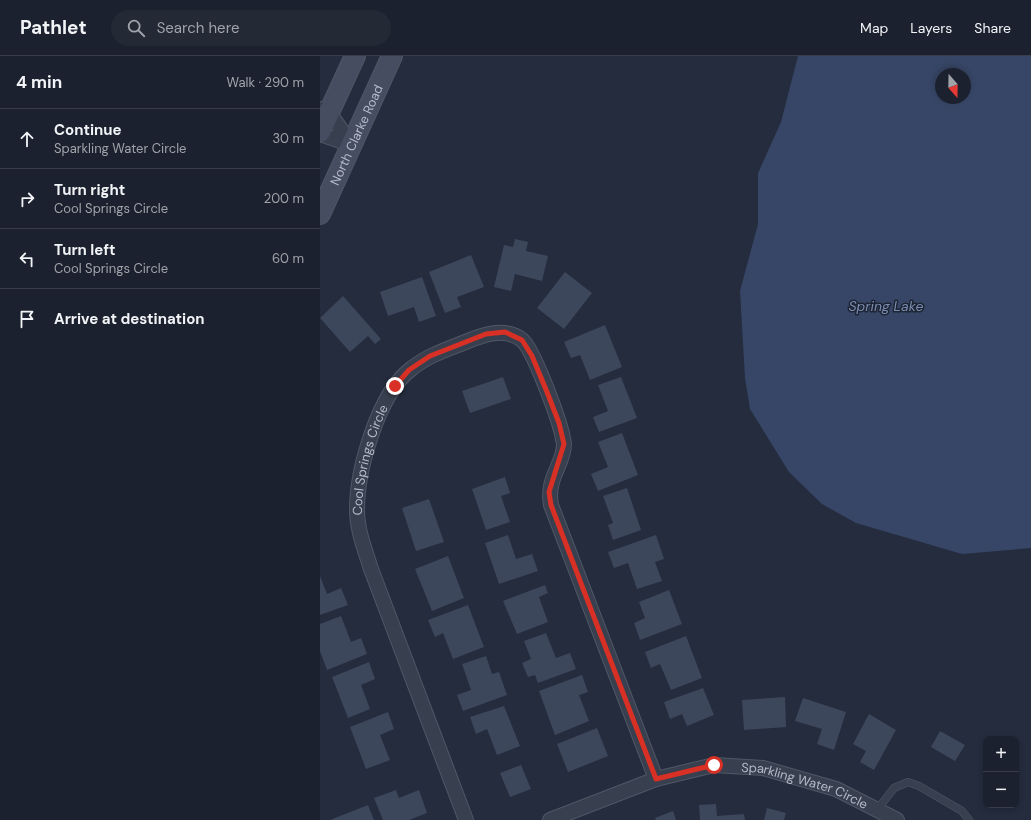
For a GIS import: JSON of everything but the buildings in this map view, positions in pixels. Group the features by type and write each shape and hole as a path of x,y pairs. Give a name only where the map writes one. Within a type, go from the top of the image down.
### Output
{"street":[{"path":"352,145 320,133 325,111 356,56"},
{"name":"North Clarke Road","path":"320,214 392,56"},
{"path":"325,111 352,145"},
{"name":"Cool Springs Circle","path":"466,820 371,569 361,535 357,511 359,478 366,449 376,422 395,386 409,370 430,356 486,334 505,332 522,340 532,356 559,423 564,444 549,492 551,505 656,779"},
{"name":"Sparkling Water Circle","path":"550,820 656,779 714,765 763,768 836,789 898,820"}],"lane":[{"path":"877,810 894,788 908,782 919,786 962,811 969,820"}],"water":[{"name":"Spring Lake","path":"798,56 1031,56 1031,548 962,554 856,523 822,504 789,472 750,409 745,378 740,291 758,224 758,173 781,122"}],"route":[{"path":"395,386 409,370 430,356 486,334 505,332 522,340 532,356 547,392 559,423 564,444 549,492 551,505 656,779 714,765"}]}
